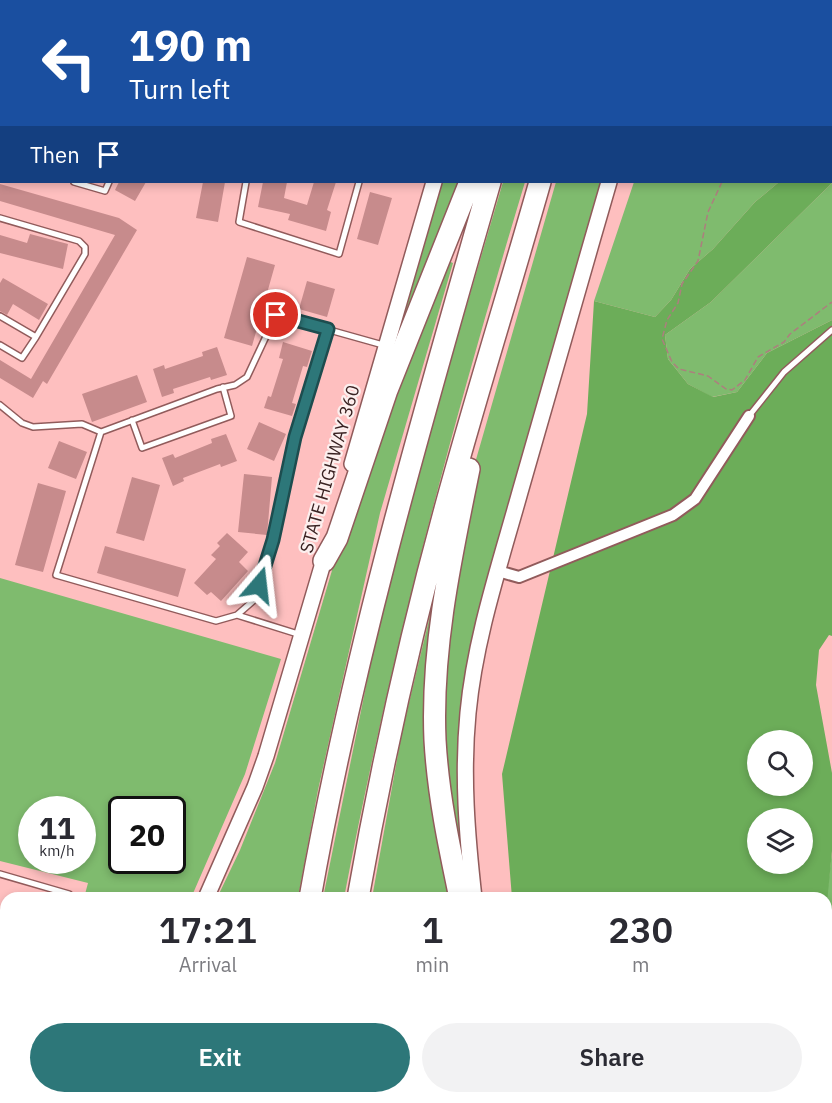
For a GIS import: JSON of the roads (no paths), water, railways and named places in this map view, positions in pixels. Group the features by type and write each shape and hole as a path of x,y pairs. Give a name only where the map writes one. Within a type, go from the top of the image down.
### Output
{"highway":[{"path":"324,561 337,538 387,390 470,183"},
{"path":"311,892 344,726 377,585 490,183"},
{"path":"359,892 377,799 444,511 540,183"},
{"path":"459,892 438,779 435,694 451,558 478,427 477,394"}],"main road":[{"name":"STATE HIGHWAY 360","path":"209,892 255,787 324,561 434,183"},
{"path":"473,892 465,816 464,763 468,711 476,661 498,571 609,183"}],"street":[{"path":"498,571 519,577 674,515 695,499 749,416"}],"lane":[{"path":"85,183 105,191 109,183"},
{"path":"246,183 239,222 339,254 359,183"},
{"path":"0,218 79,241 85,247 85,254 22,358 0,345"},
{"path":"0,405 22,423 33,427 82,424 101,432 223,387 235,385 247,377 276,315 386,345"},
{"path":"0,316 36,337"},
{"path":"101,432 56,574 216,621 237,615 254,601 273,540 295,437 328,329"},
{"path":"749,416 784,372 832,330"},
{"path":"132,420 142,448 220,420 231,416 223,387"},
{"path":"237,615 302,635"},
{"path":"0,874 62,892"}]}
